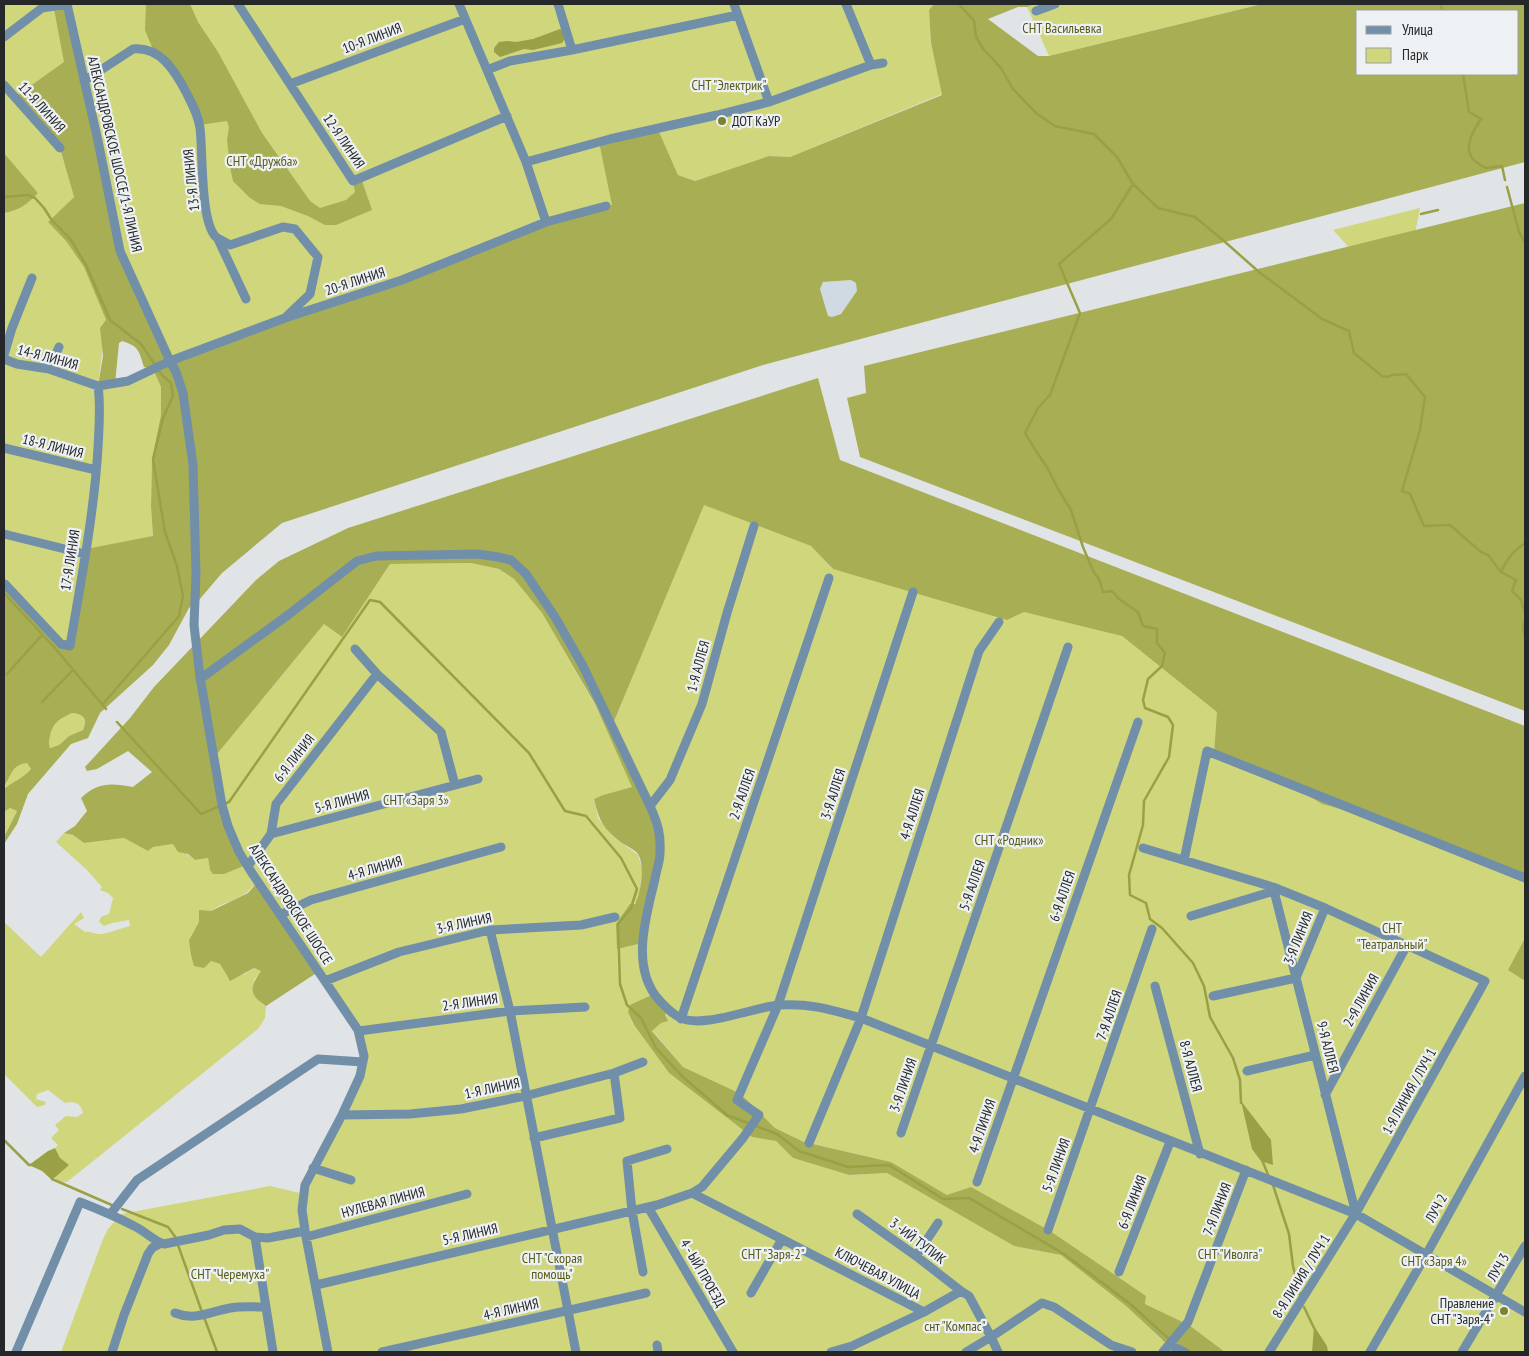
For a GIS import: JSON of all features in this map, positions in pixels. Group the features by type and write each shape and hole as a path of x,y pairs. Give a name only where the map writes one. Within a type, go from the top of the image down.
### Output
{"street":[{"path":"4,37 42,8 67,4"},
{"name":"АЛЕКСАНДРОВСКОЕ ШОССЕ/1-Я ЛИНИЯ","path":"67,4 120,250 170,361"},
{"name":"12-Я ЛИНИЯ","path":"238,4 353,181 507,116"},
{"path":"459,4 526,162 546,222"},
{"path":"558,4 572,50"},
{"path":"734,4 769,102"},
{"path":"846,4 871,65"},
{"path":"1036,11 1055,4"},
{"path":"487,70 510,62 738,15"},
{"name":"10-Я ЛИНИЯ","path":"290,84 464,18"},
{"name":"13-Я ЛИНИЯ","path":"84,81 133,49 139,48 154,52 175,71 198,116 202,176 209,222 246,298"},
{"path":"526,162 610,138 769,102 871,65 883,63"},
{"name":"11-Я ЛИНИЯ","path":"4,85 60,148"},
{"name":"20-Я ЛИНИЯ","path":"170,361 285,318 402,280 546,222 606,206"},
{"path":"218,238 230,244 283,227 295,229 318,257 310,294 285,318"},
{"path":"4,357 12,328 32,278"},
{"path":"49,369 59,347"},
{"name":"14-Я ЛИНИЯ","path":"4,357 17,364 49,369 98,386 128,381 170,361"},
{"name":"АЛЕКСАНДРОВСКОЕ ШОССЕ","path":"170,361 183,393 193,465 196,573 194,625 200,679 228,826 248,866 359,1031 364,1056 360,1077 305,1185 302,1210 328,1352"},
{"name":"17-Я ЛИНИЯ","path":"5,584 61,644 71,648 96,470 100,401 98,386"},
{"name":"18-Я ЛИНИЯ","path":"4,448 96,470"},
{"name":"1-Я АЛЛЕЯ","path":"650,806 670,780 702,704 727,613 754,526"},
{"path":"4,534 85,554"},
{"path":"200,679 288,615 356,561 376,556 478,554 498,556 511,560 526,574 555,617 583,666 659,828 660,855 642,943 645,968 652,992 669,1010 681,1019 696,1021 713,1019 778,1005 812,1005 861,1018 1200,1154 1246,1170 1356,1214 1525,1312"},
{"name":"2-Я АЛЛЕЯ","path":"681,1019 829,578"},
{"name":"3-Я АЛЛЕЯ","path":"778,1005 914,592"},
{"name":"4-Я АЛЛЕЯ","path":"861,1018 979,651 1000,622"},
{"name":"5-Я АЛЛЕЯ","path":"931,1046 1068,647"},
{"path":"355,649 377,674 441,732 454,785"},
{"name":"6-Я ЛИНИЯ","path":"248,866 271,834 276,804 377,674"},
{"name":"6-Я АЛЛЕЯ","path":"1012,1079 1138,722"},
{"path":"1184,860 1207,751 1525,878"},
{"name":"5-Я ЛИНИЯ","path":"271,834 478,780"},
{"name":"4-Я ЛИНИЯ","path":"280,915 311,900 501,847"},
{"path":"1143,848 1273,889 1325,908 1407,945"},
{"path":"1191,916 1273,889"},
{"name":"9-Я АЛЛЕЯ","path":"1273,889 1356,1214"},
{"name":"3-Я ЛИНИЯ","path":"1296,978 1325,908"},
{"name":"3-Я ЛИНИЯ","path":"325,980 399,952 490,930 581,925 615,917"},
{"name":"7-Я АЛЛЕЯ","path":"1091,1109 1152,929"},
{"path":"490,930 510,1011 576,1352"},
{"name":"1-Я ЛИНИЯ / ЛУЧ 1","path":"1356,1214 1485,981 1407,945"},
{"name":"2=Я ЛИНИЯ","path":"1326,1095 1407,945"},
{"path":"1213,996 1296,978"},
{"name":"8-Я АЛЛЕЯ","path":"1155,986 1200,1154"},
{"path":"692,1193 702,1186 759,1116 737,1100 778,1005"},
{"name":"2-Я ЛИНИЯ","path":"359,1031 510,1011 584,1007"},
{"path":"809,1143 861,1018"},
{"name":"3-Я ЛИНИЯ","path":"901,1133 931,1046"},
{"path":"1248,1071 1315,1055"},
{"path":"112,1212 137,1180 318,1059 364,1062"},
{"name":"1-Я ЛИНИЯ","path":"342,1115 410,1114 461,1109 525,1096 614,1073 643,1062"},
{"path":"534,1138 620,1118 614,1073"},
{"name":"ЛУЧ 2","path":"1370,1352 1525,1076"},
{"name":"4-Я ЛИНИЯ","path":"977,1182 1012,1079"},
{"name":"5-Я ЛИНИЯ","path":"1048,1230 1091,1109"},
{"name":"6-Я ЛИНИЯ","path":"1119,1272 1170,1142"},
{"path":"643,1272 632,1211 627,1161 667,1149"},
{"path":"313,1168 351,1180"},
{"name":"7-Я ЛИНИЯ","path":"1170,1345 1192,1314 1246,1170"},
{"name":"5-Я ЛИНИЯ","path":"316,1285 632,1211 692,1193"},
{"name":"КЛЮЧЕВАЯ УЛИЦА","path":"692,1193 924,1312 961,1292"},
{"name":"НУЛЕВАЯ ЛИНИЯ","path":"255,1237 268,1238 306,1234 467,1194"},
{"path":"16,1352 80,1202 150,1234 161,1243"},
{"name":"4 - ЫЙ ПРОЕЗД","path":"648,1207 733,1352"},
{"name":"3 -ИЙ ТУПИК","path":"857,1214 916,1256 961,1292"},
{"name":"8-Я ЛИНИЯ / ЛУЧ 1","path":"1269,1352 1356,1214"},
{"path":"916,1256 938,1223"},
{"path":"112,1352 124,1314 152,1248 161,1243 209,1235 224,1230 240,1229 255,1237 273,1352"},
{"path":"752,1293 782,1239"},
{"name":"ЛУЧ 3","path":"1462,1352 1525,1246"},
{"path":"961,1292 969,1296 998,1352"},
{"name":"4-Я ЛИНИЯ","path":"382,1352 646,1293"},
{"path":"966,1352 1042,1303 1054,1307 1111,1344 1132,1352"},
{"path":"175,1313 193,1318 232,1308 266,1307"},
{"path":"831,1352 852,1346 924,1312"},
{"path":"1170,1345 1184,1352"}],"shaded area":[{"path":"560,29 563,31 564,40 562,43 533,50 524,49 500,57 494,52 494,48 499,42 533,39"},
{"path":"851,280 856,283 858,291 841,314 832,317 828,316 820,289 823,282"},
{"path":"1241,1101 1271,1140 1273,1165 1261,1161 1252,1149"},
{"path":"55,1148 60,1158 69,1165 52,1180 42,1171 29,1165"},
{"path":"1314,1326 1327,1346 1328,1352 1312,1352"}],"green space":[{"path":"4,4 53,4 65,62 60,148 74,197 48,222 66,241 84,267 106,320 98,386 153,369 161,387 161,415 152,458 151,507 153,537 70,646 61,644 4,583 4,213 14,211 38,193 4,153"},
{"path":"53,4 68,4 119,246 170,361 544,223 612,205 599,142 657,127 678,175 695,181 769,156 790,157 942,95 931,43 929,10 934,4 1036,4 1018,7 988,19 1038,56 1049,56 1262,4 1525,4 1525,162 763,365 282,523 222,573 199,600 189,608 169,645 153,665 100,713 88,738 71,744 28,794 17,824 4,844 4,837 17,811 10,808 4,812 4,789 31,769 27,763 18,766 12,771 4,786 4,583 61,644 70,646 86,549 153,536 151,507 152,458 161,415 161,387 153,369 144,367 138,350 132,345 122,341 119,343 115,384 98,386 103,356 100,328 106,320 84,267 66,241 48,222 74,197 60,148 15,97 64,62","holes":["851,280 856,283 857,291 841,314 832,317 828,316 820,289 823,282","72,713 84,718 83,730 69,736 59,745 50,748 51,731 58,721"]},
{"name":"СНТ «Дружба»","path":"68,4 934,4 929,10 931,43 942,94 790,157 769,156 695,181 678,175 657,127 599,142 613,205 170,361 119,246"},
{"path":"146,4 190,4 198,22 218,52 262,133 310,201 320,208 346,200 355,192 353,181 361,178 372,210 336,225 325,225 308,216 281,206 260,204 250,198 233,181 227,140 229,127 227,121 199,125 189,97 154,52 145,30"},
{"name":"СНТ Васильевка","path":"1036,4 1262,4 1049,56 1027,7"},
{"path":"4,153 38,193 14,211 4,213"},
{"path":"1525,203 1525,711 860,457 847,398 866,393 864,366"},
{"path":"1420,208 1412,249 1356,255 1333,230"},
{"path":"818,378 840,460 1525,726 1525,878 1377,819 1322,804 1291,785 1214,754 1217,712 1122,636 1024,612 1007,620 833,569 811,546 704,505 612,726 659,828 660,855 642,943 617,949 616,924 630,904 635,904 640,886 641,865 638,854 607,829 600,819 596,807 594,799 632,787 595,704 542,613 514,579 499,569 471,563 390,564 342,637 324,624 213,759 222,801 246,865 224,874 213,874 210,870 208,858 195,860 188,854 178,852 173,844 153,847 148,851 124,838 84,843 73,835 64,833 75,826 87,811 81,798 87,793 99,786 105,785 133,787 152,772 128,751 97,769 87,771 85,767 130,718 154,687 256,580 279,561 348,528"},
{"path":"703,504 811,546 833,569 1073,623 1122,636 1218,712 1377,819 1525,878 1525,938 1509,970 1525,981 1525,1352 1225,1352 1189,1325 1145,1304 1146,1296 947,1195 891,1162 804,1142 775,1128 737,1092 683,1067 652,1030 661,1023 631,1021 669,1073 752,1137 776,1141 793,1158 849,1175 887,1173 1014,1246 1061,1255 1126,1306 1161,1339 1184,1352 329,1352 306,1238 305,1185 364,1061 358,1030 253,886 249,891 215,908 206,915 189,940 211,961 220,964 228,978 245,974 254,968 261,971 254,980 260,1002 266,1006 265,1018 258,1029 67,1182 57,1180 55,1177 61,1171 60,1158 55,1148 58,1145 51,1138 59,1130 55,1125 66,1116 77,1117 83,1113 81,1107 77,1104 72,1102 65,1103 48,1090 37,1094 36,1099 46,1102 45,1105 37,1107 4,1074 4,922 41,957 81,912 84,918 74,924 85,932 101,934 130,926 129,920 104,926 99,922 101,917 109,914 113,898 108,893 100,890 102,887 87,870 56,842 64,833 73,835 84,843 124,838 148,851 153,847 173,844 195,860 208,858 210,870 239,852 213,759 324,624 342,637 390,564 471,563 499,569 514,579 542,613 595,705 633,787 594,799 598,818 611,835 638,855 642,869 640,889 637,901 627,909 617,948 641,943 660,855 612,726"},
{"path":"72,713 84,718 83,730 69,736 59,745 49,748 48,736 53,726"},
{"path":"27,763 31,769 4,789 11,771"},
{"path":"10,808 17,811 4,837 4,812"},
{"path":"257,883 318,972 266,1006 256,998 253,990 253,986 261,971 254,968 230,981 220,964 211,961 204,968 194,966 189,940 199,922 199,910 211,911 248,893"},
{"path":"1525,938 1525,981 1508,970"},
{"path":"654,994 668,1009 665,1015 668,1021 661,1023 652,1031 683,1067 737,1092 775,1128 804,1142 891,1162 947,1195 971,1187 1050,1231 1146,1296 1145,1304 1189,1325 1225,1352 1184,1352 1169,1346 1126,1306 1061,1255 1014,1246 887,1173 849,1175 793,1158 776,1141 752,1137 669,1073 634,1025 628,1012 630,1005"},
{"name":"СНТ \"Черемуха\"","path":"270,1186 300,1193 298,1210 325,1352 61,1352 103,1239 108,1229 121,1214"}],"waterway":[{"path":"959,4 974,21 976,37 984,50 1001,68 1013,89 1036,113 1055,126 1094,134 1117,157 1133,184 1158,208 1195,217 1259,272 1322,319 1349,331 1354,353 1382,376 1406,374 1425,397 1420,430 1402,491 1410,494 1424,526 1450,525 1481,552 1488,555 1501,572 1516,580 1512,591 1521,600 1525,612"},
{"path":"1441,4 1442,10"},
{"path":"1463,75 1469,112 1481,119 1475,128 1469,144 1470,155 1476,162 1486,168 1502,166 1505,180"},
{"path":"1133,184 1111,219 1059,264 1080,313 1050,395 1038,408 1025,433 1071,510 1083,547 1093,571 1099,579 1103,592 1112,591 1119,599 1138,612 1143,626 1157,629 1157,643 1165,653 1162,666 1148,679 1143,700 1145,708 1168,717 1173,725 1169,757 1144,801 1143,825 1129,875 1130,895 1146,903 1150,919 1162,928 1193,963 1204,986 1210,1017 1233,1058 1240,1080 1241,1103"},
{"path":"1507,187 1519,232 1525,243"},
{"path":"4,197 28,195 35,198 44,208 51,219 71,240 86,265 110,320 141,344 162,375 171,383 173,396 163,418 153,460 165,532 177,566 183,596 179,616 102,705"},
{"path":"1421,214 1438,210"},
{"path":"1501,572 1511,556 1525,543"},
{"path":"4,593 54,647 106,709"},
{"path":"117,722 201,814 229,802 370,600 380,602 529,753 565,811 586,816 621,858 637,889 631,908 618,924 620,984 627,1005 641,1018 656,1048 683,1077 727,1115 777,1134 799,1151 848,1167 889,1165 943,1199 969,1198 1064,1254 1129,1303 1170,1340"},
{"path":"1525,621 1523,626 1525,638"},
{"path":"7,674 42,635"},
{"path":"42,702 72,671"},
{"path":"4,1140 29,1165 32,1165"},
{"path":"1262,1160 1269,1177"},
{"path":"52,1179 114,1206"},
{"path":"1273,1185 1289,1234 1293,1266 1300,1295"},
{"path":"122,1209 168,1227 176,1238"},
{"path":"178,1245 202,1312"},
{"path":"1304,1307 1314,1328"},
{"path":"204,1317 217,1352"},
{"path":"1186,1349 1191,1352"}],"place":[{"name":"ДОТ КаУР","path":"722,121"},
{"name":"Правление СНТ \"Заря-4\"","path":"1504,1311"}],"park label":[{"name":"СНТ \"Электрик\"","path":"729,85"},
{"name":"СНТ «Заря 3»","path":"416,800"},
{"name":"СНТ «Родник»","path":"1009,840"},
{"name":"СНТ \"Театральный\"","path":"1392,936"},
{"name":"СНТ \"Заря-2\"","path":"773,1254"},
{"name":"СНТ \"Иволга\"","path":"1230,1254"},
{"name":"СНТ «Заря 4»","path":"1434,1261"},
{"name":"СНТ \"Скорая помощь\"","path":"552,1266"},
{"name":"снт \"Компас\"","path":"955,1326"}]}
